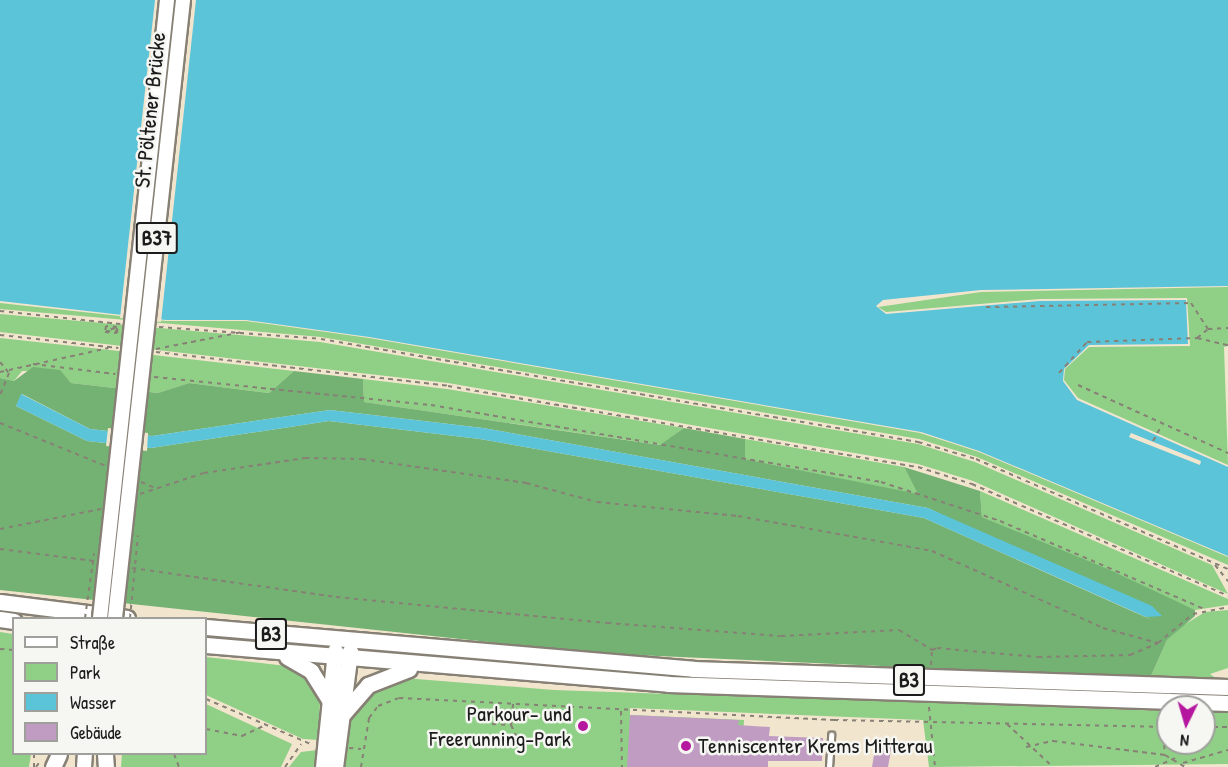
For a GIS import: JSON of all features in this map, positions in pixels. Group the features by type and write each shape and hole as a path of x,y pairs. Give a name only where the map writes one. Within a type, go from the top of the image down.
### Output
{"highway":[{"path":"0,602 119,617"},
{"name":"B3","path":"207,627 343,641 787,674 1228,687"},
{"path":"335,767 342,715 343,641"},
{"name":"B3","path":"207,645 419,666 807,691 1228,703"},
{"path":"278,653 311,671 330,700"},
{"path":"323,767 330,700 342,659"},
{"path":"342,715 368,685 419,666"}],"main road":[{"name":"St. Pöltener Brücke","path":"112,471 167,0"},
{"name":"St. Pöltener Brücke","path":"134,478 183,0"},
{"name":"B37","path":"100,617 112,471"},
{"name":"B37","path":"116,617 134,478"}],"lane":[{"path":"829,767 831,735"}],"path":[{"path":"986,307 1191,303 1208,329"},
{"path":"0,311 128,324"},
{"path":"115,328 106,331 116,332 117,327 106,326 105,332 117,333 118,323"},
{"path":"147,326 244,331 321,339 930,444 1228,569"},
{"path":"1197,338 1208,329 1228,328"},
{"path":"244,331 144,351 448,386 918,466 980,488 1228,596"},
{"path":"0,335 121,349"},
{"path":"1059,373 1087,342 1197,338 1228,345"},
{"path":"0,372 9,373 33,364 110,347"},
{"path":"0,362 9,373"},
{"path":"33,364 123,374"},
{"path":"0,395 9,373"},
{"path":"146,376 431,405 881,482 1000,521 1204,609 1228,608"},
{"path":"1078,386 1228,453"},
{"path":"0,423 112,471"},
{"path":"1153,441 1162,425"},
{"path":"135,496 204,473 305,458 362,459 526,483 597,501 749,518 922,548 1012,583 1102,628 1158,643"},
{"path":"134,478 155,488"},
{"path":"0,529 105,508"},
{"path":"0,549 99,561"},
{"path":"1213,562 1228,581"},
{"path":"121,566 336,597 607,623 781,636 899,630 932,650 1108,657 1158,643 1204,609"},
{"path":"930,672 932,650"},
{"path":"207,699 301,744 317,745"},
{"path":"361,767 362,749 369,717 388,700 930,723 1156,727"},
{"path":"513,704 511,725 519,744"},
{"path":"929,707 935,767"},
{"path":"621,711 622,767"},
{"path":"492,724 511,725"},
{"path":"1007,724 1026,747 1053,767"},
{"path":"207,729 242,736 263,726"},
{"path":"1026,747 1053,741 1156,753"},
{"path":"285,767 301,744"},
{"path":"346,748 362,749"},
{"path":"1183,763 1228,750"},
{"path":"1168,755 1183,763 1185,767"},
{"path":"1155,767 1175,758"}],"green space":[{"path":"1228,287 1228,346 1224,347 1228,465 1078,398 1064,380 1065,369 1089,347 1190,346 1187,298 1040,299 886,312 878,307 981,292"},
{"path":"0,303 166,321 246,321 369,338 920,433 979,452 1228,557 1228,565 977,457 919,439 321,337 0,309"},
{"path":"0,314 320,342 918,444 975,462 1212,565 1228,594 973,481 918,464 448,383 0,332"},
{"path":"0,338 294,371 269,393 189,383 158,393 71,383 60,371 22,371 14,381 0,378"},
{"path":"33,367 60,370 71,383 158,393 189,383 269,393 294,371 363,379 364,402 660,445 684,428 745,439 745,459 918,494 904,467 980,491 982,517 1110,570 1195,610 1195,616 1167,640 1150,678 591,653 0,590 0,378 14,381","holes":["22,394 90,429 152,436 330,410 483,428 928,508 1152,620 924,518 480,439 329,421 151,448 87,441 16,406"]},
{"path":"363,379 447,389 684,428 661,445 364,402"},
{"path":"745,439 904,467 919,495 745,459"},
{"path":"980,491 1228,599 1228,605 1195,610 982,517"},
{"path":"1228,610 1228,668 1210,674 1217,679 1150,678 1167,640 1184,625 1205,612"},
{"path":"0,632 12,634 12,755 31,755 29,767 0,767"},
{"path":"207,657 287,666 309,676 320,698 319,740 303,739 207,695"},
{"path":"404,678 554,690 1156,711 1156,755 1216,755 1216,711 1228,711 1228,764 929,767 923,720 630,708 630,715 744,720 742,767 342,767 351,714 372,690"},
{"path":"207,704 292,744 281,767 121,767 122,755 207,755"},
{"path":"318,750 317,767 289,767 301,752"}],"water":[{"path":"0,0 1228,0 1228,286 981,290 883,300 876,306 886,314 1040,301 1186,300 1188,344 1089,345 1064,369 1063,381 1077,400 1228,467 1228,556 979,451 921,432 369,337 246,320 166,320 0,301"},
{"path":"21,394 90,429 152,436 330,410 483,428 928,508 1152,606 1162,616 1146,617 924,518 480,439 329,421 151,448 87,441 16,406"}],"pier":[{"path":"155,0 196,0 161,322 120,318"},
{"path":"108,428 148,433 147,451 106,446"},
{"path":"1131,433 1201,461 1200,465 1129,437"}],"building":[{"name":"Tenniscenter Krems Mitterau","path":"630,715 739,720 738,725 770,727 769,736 823,738 822,761 768,761 768,767 627,767"},
{"path":"876,743 892,745 888,767 872,767"}],"place":[{"name":"Parkour- und Freerunning-Park","path":"583,726"},
{"name":"Tenniscenter Krems Mitterau","path":"686,746"}]}
